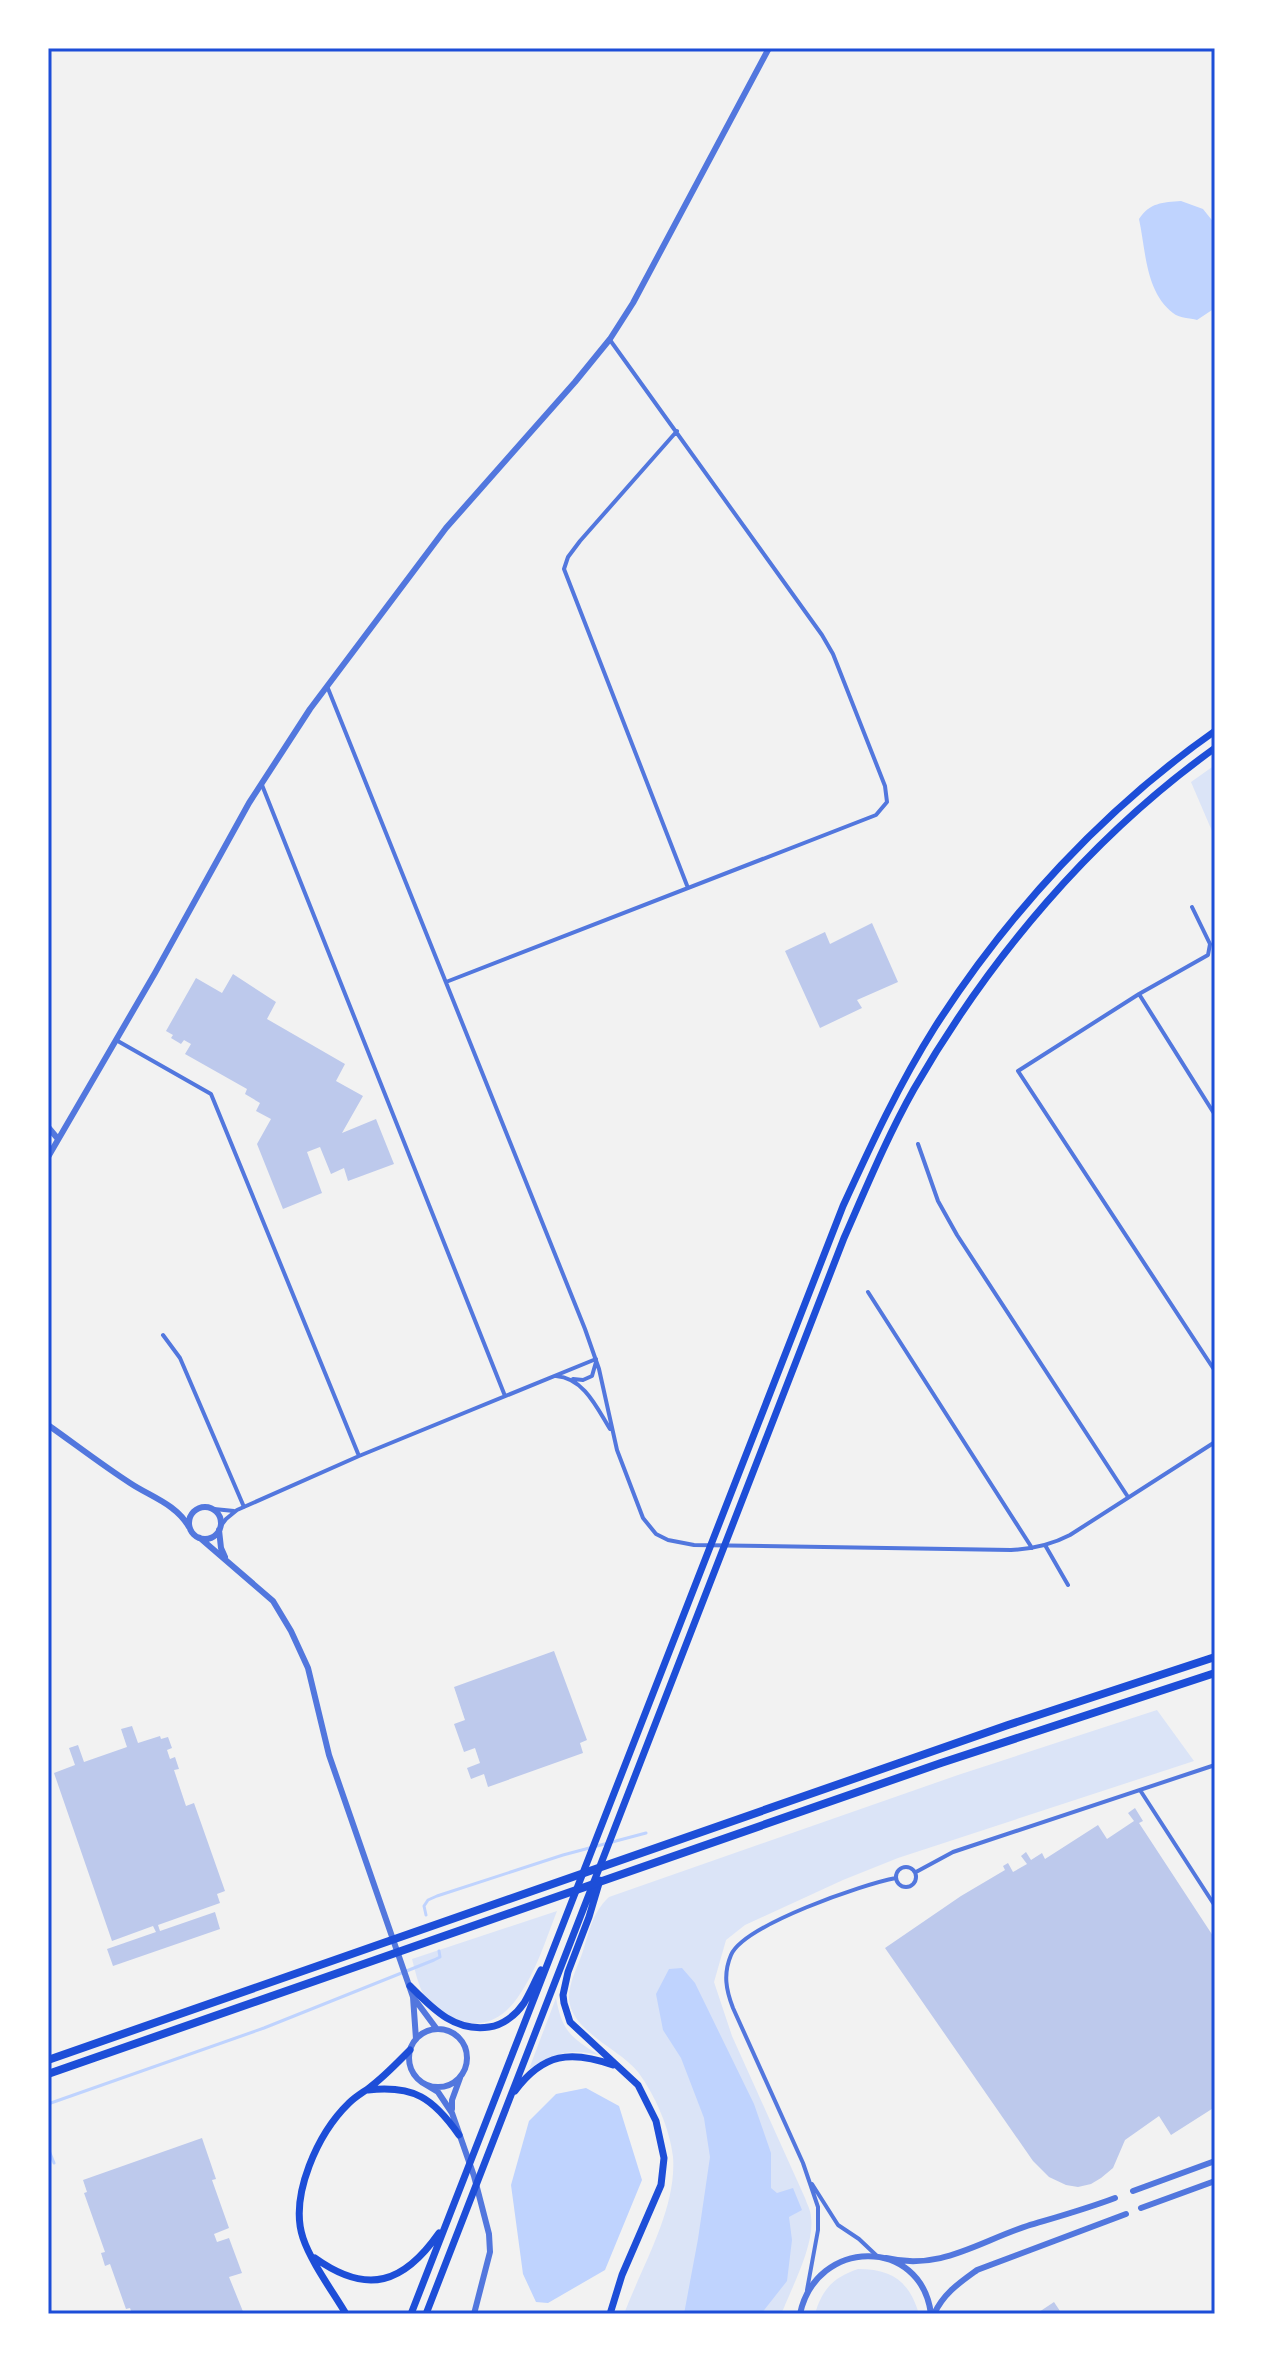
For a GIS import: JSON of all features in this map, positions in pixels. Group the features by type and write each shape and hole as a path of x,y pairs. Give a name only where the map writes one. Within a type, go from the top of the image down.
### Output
{"highway":[{"path":"411,2314 843,1206 878,1130 935,1028 981,961 1015,919 1104,823 1215,731"},
{"path":"426,2314 844,1238 913,1090 992,969 1060,887 1122,825 1215,748"},
{"path":"48,2060 1008,1725 1215,1657"},
{"path":"48,2074 941,1763 1215,1673"},
{"path":"610,2314 622,2275 661,2185 664,2158 656,2121 638,2085 570,2022 563,1995 614,1832"},
{"path":"410,1986 436,2011 452,2021 468,2027 496,2026 510,2018 523,2004 551,1955"},
{"path":"346,2314 303,2237 301,2192 314,2156 334,2120 350,2102 410,2050"},
{"path":"503,2114 522,2082 541,2065 580,2055 619,2067"},
{"path":"366,2091 393,2089 415,2093 439,2110 459,2135"},
{"path":"312,2256 346,2276 370,2280 391,2278 411,2267 445,2225"}],"street":[{"path":"48,1157 261,783 327,686 446,528 610,339 661,253 769,48"},
{"path":"446,982 876,815 887,802 885,786 833,654 822,635 610,339"},
{"path":"677,431 580,541 568,557 564,569 688,888"},
{"path":"327,686 596,1359 623,1467 643,1518 656,1534 681,1543 746,1547 1032,1548 1070,1535 1215,1442"},
{"path":"261,783 505,1396"},
{"path":"1192,907 1210,944 1208,955 1139,994 1018,1071 1215,1371"},
{"path":"1139,994 1215,1115"},
{"path":"116,1040 211,1094 359,1456"},
{"path":"48,1127 60,1136"},
{"path":"918,1144 938,1201 957,1235 1128,1497"},
{"path":"868,1292 1032,1548"},
{"path":"163,1335 180,1358 244,1507"},
{"path":"200,1538 209,1538 237,1510 359,1456 596,1359"},
{"path":"555,1376 588,1379 595,1371 596,1359"},
{"path":"569,1378 589,1396 614,1434"},
{"path":"48,1425 128,1482 173,1507 186,1509 204,1506 237,1510"},
{"path":"173,1507 193,1534 273,1601 308,1668 329,1755 410,1986 416,2039"},
{"path":"189,1527 189,1518 197,1508"},
{"path":"214,1509 221,1519 221,1548 231,1567"},
{"path":"1045,1545 1068,1585"},
{"path":"916,1872 953,1852 1215,1765"},
{"path":"1140,1790 1215,1906"},
{"path":"902,1867 916,1872 916,1881 909,1887 902,1886 896,1878 902,1867"},
{"path":"797,2314 814,2265 818,2207 725,1988 731,1952 748,1936 777,1921 850,1890 896,1878"},
{"path":"413,1997 436,2028"},
{"path":"452,2113 452,2100 467,2064 466,2048 451,2031 436,2028 416,2039 410,2050 411,2069 423,2083 438,2092 452,2113 477,2187 489,2234 490,2252 474,2314"},
{"path":"423,2083 446,2086 460,2077"},
{"path":"1133,2191 1215,2161"},
{"path":"807,2175 838,2225 877,2256"},
{"path":"1141,2208 1215,2181"},
{"path":"807,2290 830,2266 844,2259 877,2256 905,2263 936,2260 1115,2198"},
{"path":"933,2314 956,2285 977,2270 1126,2214"},
{"path":"886,2258 919,2282 933,2314"}],"shaded area":[{"path":"1215,765 1215,838 1191,782"},
{"path":"1157,1710 1194,1761 898,1858 745,1925 726,1940 714,1982 732,2036 810,2210 807,2251 780,2314 624,2314 664,2217 673,2177 673,2157 661,2113 638,2072 587,2030 572,2010 569,1992 572,1980 592,1922 603,1903 609,1897 958,1775"},
{"path":"557,1911 530,1977 503,2013 487,2022 468,2023 438,2009 424,1995 412,1959"},
{"path":"556,1998 561,2018 569,2032 599,2055 562,2053 529,2069"},
{"path":"858,2269 880,2271 898,2279 910,2293 919,2314 815,2314 830,2285"}],"water":[{"path":"1181,201 1203,209 1215,224 1215,308 1197,320 1175,315 1157,294 1148,270 1139,219 1152,207"},
{"path":"682,1968 695,1983 754,2104 771,2153 771,2188 777,2193 793,2188 802,2210 789,2217 792,2240 787,2281 761,2314 684,2314 710,2157 704,2118 681,2058 663,2030 656,1994 669,1969"},
{"path":"586,2088 619,2106 642,2180 605,2270 548,2303 536,2302 523,2274 511,2185 529,2121 556,2094"}],"building":[{"path":"872,923 898,982 857,1000 862,1008 820,1028 785,951 825,932 830,944"},
{"path":"233,974 276,1002 267,1019 345,1064 336,1081 363,1096 342,1133 376,1119 394,1164 348,1181 344,1168 331,1174 320,1147 307,1152 322,1193 283,1209 257,1144 271,1119 256,1111 260,1103 245,1094 247,1089 185,1054 191,1044 184,1040 181,1044 166,1031 196,978 222,993"},
{"path":"554,1651 587,1740 580,1743 583,1753 488,1787 484,1774 471,1779 467,1768 480,1763 475,1748 464,1752 454,1724 465,1720 454,1687"},
{"path":"132,1726 138,1743 160,1736 161,1739 168,1737 172,1748 167,1750 170,1759 175,1757 179,1769 174,1770 186,1806 194,1803 225,1891 217,1894 220,1903 158,1925 160,1931 215,1912 220,1929 113,1966 107,1949 156,1932 153,1926 112,1941 54,1773 75,1765 69,1748 78,1745 84,1762 127,1747 121,1729"},
{"path":"1135,1808 1143,1821 1139,1823 1215,1939 1215,2107 1171,2135 1159,2116 1125,2140 1113,2168 1101,2178 1078,2187 1066,2185 1049,2177 1033,2161 885,1948 1005,1870 1003,1866 1008,1863 1013,1872 1027,1864 1021,1856 1026,1852 1031,1860 1042,1853 1045,1859 1098,1825 1107,1839 1134,1821 1128,1813"},
{"path":"202,2138 216,2179 212,2180 229,2228 214,2234 217,2242 229,2238 242,2273 229,2277 244,2314 132,2314 130,2308 126,2309 110,2264 105,2266 101,2253 105,2252 84,2193 87,2192 83,2180"},
{"path":"1054,2302 1062,2314 1036,2314"}],"waterway":[{"path":"426,1915 424,1906 437,1896 563,1855 646,1833"},
{"path":"48,2104 264,2028 434,1960 440,1957 439,1951"},
{"path":"48,2148 54,2163"}]}
